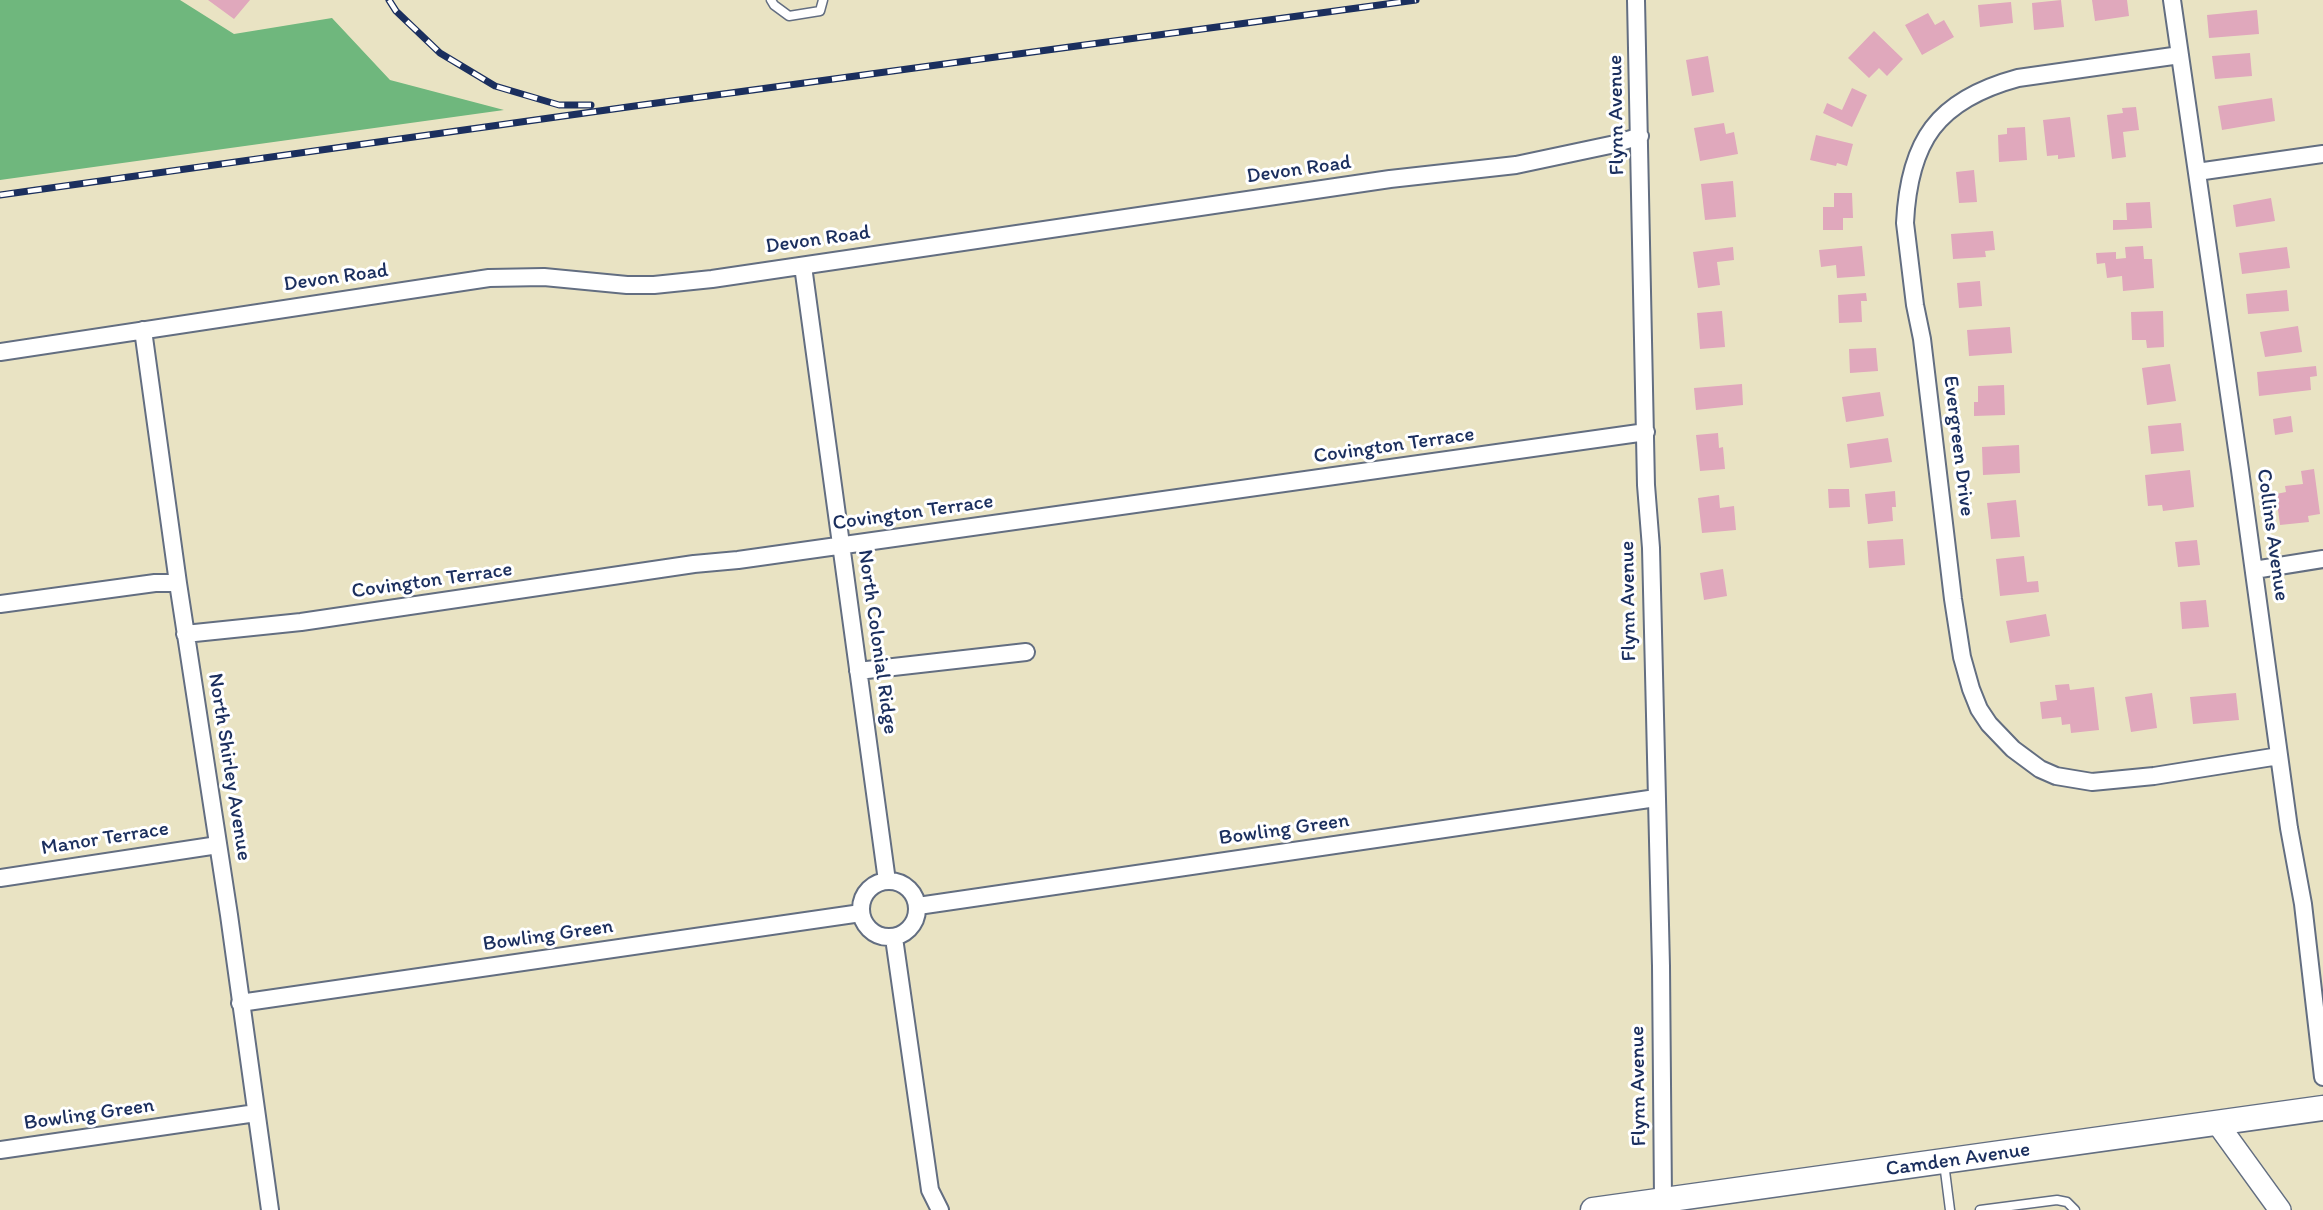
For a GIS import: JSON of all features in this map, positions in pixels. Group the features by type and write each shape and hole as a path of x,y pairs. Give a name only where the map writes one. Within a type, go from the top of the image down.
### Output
{"main road":[{"name":"Camden Avenue","path":"1593,1210 2323,1108"}],"street":[{"name":"Flynn Avenue","path":"1636,0 1661,966 1663,1200"},
{"name":"Collins Avenue","path":"2172,0 2289,828 2303,904 2323,1077"},
{"name":"Evergreen Drive","path":"2180,55 2018,78 1997,84 1961,101 1945,115 1932,128 1913,163 1908,181 1905,223 1941,482 1953,599 1962,657 1979,709 1999,736 2040,769 2056,776 2092,782 2154,776 2279,756"},
{"name":"Devon Road","path":"0,352 489,278 544,276 599,283 654,285 712,279 1390,179 1533,162 1615,144 1640,136"},
{"path":"2197,172 2323,154"},
{"name":"North Colonial Ridge","path":"802,266 887,881"},
{"name":"North Shirley Avenue","path":"143,330 270,1210"},
{"name":"Covington Terrace","path":"186,634 301,622 694,564 738,560 1646,432"},
{"path":"2254,570 2323,559"},
{"path":"0,604 156,583 178,583"},
{"path":"858,671 1026,652"},
{"name":"Bowling Green","path":"918,906 1656,798"},
{"name":"Manor Terrace","path":"0,878 218,845"},
{"path":"887,881 904,885 910,890 918,906 913,926 908,932 894,938 877,935 864,922 861,913 861,904 870,888 887,881"},
{"name":"Bowling Green","path":"240,1003 861,913"},
{"path":"894,938 930,1190 929,1210"},
{"name":"Bowling Green","path":"0,1150 256,1113"},
{"path":"2217,1123 2280,1210"},
{"path":"930,1190 940,1210"}],"lane":[{"path":"771,0 774,5 789,15 820,11 823,0"},
{"path":"1944,1162 1950,1210"},
{"path":"1980,1210 2057,1200 2067,1202 2075,1210"}],"green space":[{"path":"0,0 180,0 234,34 332,18 390,80 504,110 0,180"}],"building":[{"path":"208,0 250,0 234,19"},
{"path":"2061,0 2064,27 2034,30 2032,3"},
{"path":"2092,0 2127,0 2129,16 2095,21"},
{"path":"2011,2 2013,23 1980,27 1978,5"},
{"path":"2257,10 2259,34 2209,38 2207,15"},
{"path":"1928,13 1935,25 1944,20 1954,37 1922,55 1905,25"},
{"path":"1874,31 1903,59 1887,76 1879,68 1869,78 1848,58"},
{"path":"2250,53 2252,76 2215,79 2212,56"},
{"path":"1708,56 1714,92 1692,96 1686,60"},
{"path":"1852,88 1867,95 1852,127 1823,113 1827,103 1842,110"},
{"path":"2272,98 2275,121 2222,130 2218,106"},
{"path":"2136,107 2139,130 2123,132 2126,157 2112,159 2107,115 2123,113 2122,108"},
{"path":"2070,117 2075,157 2058,159 2058,155 2047,156 2043,120"},
{"path":"1724,123 1726,134 1734,132 1738,154 1700,161 1694,128"},
{"path":"2025,127 2027,160 1999,162 1998,135 2007,134 2007,128"},
{"path":"1816,135 1853,144 1847,166 1810,160"},
{"path":"1974,170 1977,202 1959,203 1956,172"},
{"path":"1733,181 1736,217 1705,220 1701,184"},
{"path":"1834,193 1852,193 1853,218 1843,218 1843,230 1823,230 1823,207 1834,207"},
{"path":"2271,198 2275,221 2236,227 2233,205"},
{"path":"2150,202 2152,228 2113,230 2113,220 2127,220 2126,203"},
{"path":"1993,231 1995,250 1985,251 1986,257 1953,259 1951,234"},
{"path":"1862,246 1865,276 1837,278 1836,265 1821,267 1819,250"},
{"path":"2143,246 2144,259 2152,259 2154,288 2123,291 2122,276 2107,278 2105,263 2097,264 2096,253 2116,252 2116,259 2126,258 2125,247"},
{"path":"1733,247 1734,260 1717,262 1720,285 1698,288 1693,252"},
{"path":"2287,247 2290,268 2242,274 2239,253"},
{"path":"1980,281 1982,306 1959,308 1957,283"},
{"path":"2287,290 2289,311 2248,314 2246,294"},
{"path":"1866,293 1867,301 1861,301 1862,322 1839,323 1838,295"},
{"path":"1722,311 1725,347 1700,349 1697,313"},
{"path":"2163,311 2164,347 2147,348 2146,340 2132,340 2131,312"},
{"path":"2298,326 2302,352 2265,357 2260,332"},
{"path":"2010,327 2012,353 1969,356 1967,330"},
{"path":"1876,348 1878,371 1850,373 1849,349"},
{"path":"2170,364 2176,401 2147,405 2142,368"},
{"path":"2316,366 2317,376 2310,377 2311,390 2259,396 2257,372"},
{"path":"1742,384 1743,405 1696,410 1694,388"},
{"path":"2004,385 2005,415 1974,416 1974,402 1978,402 1978,386"},
{"path":"1880,392 1884,416 1846,422 1842,397"},
{"path":"2291,416 2293,432 2275,435 2273,419"},
{"path":"2181,423 2184,451 2151,454 2148,426"},
{"path":"1718,433 1719,448 1723,447 1725,469 1700,471 1696,435"},
{"path":"1888,438 1892,462 1850,468 1847,444"},
{"path":"2019,445 2020,473 1983,475 1982,447"},
{"path":"2314,469 2320,514 2308,516 2309,522 2280,525 2276,494 2286,492 2285,486 2303,484 2301,471"},
{"path":"2190,470 2194,507 2163,511 2162,505 2148,506 2145,475"},
{"path":"1828,489 1849,489 1850,507 1829,508"},
{"path":"1895,491 1896,507 1892,507 1893,521 1868,524 1865,494"},
{"path":"1719,495 1720,508 1734,506 1736,530 1702,533 1698,498"},
{"path":"2016,500 2020,537 1991,539 1987,503"},
{"path":"1903,539 1905,565 1869,568 1867,541"},
{"path":"2197,540 2200,565 2178,567 2175,542"},
{"path":"2024,556 2027,582 2038,581 2039,592 2000,596 1996,559"},
{"path":"1723,569 1727,596 1704,600 1700,573"},
{"path":"2206,600 2209,627 2182,629 2180,602"},
{"path":"2046,614 2050,636 2010,643 2006,621"},
{"path":"2069,684 2070,690 2094,687 2099,730 2071,733 2070,724 2062,725 2061,717 2042,719 2040,702 2057,700 2055,685"},
{"path":"2152,693 2157,728 2131,732 2125,697"},
{"path":"2236,693 2239,720 2193,724 2190,697"}],"railway":[{"path":"389,0 396,11 440,53 495,86 559,105 591,105"},
{"path":"0,195 1416,0"}]}
